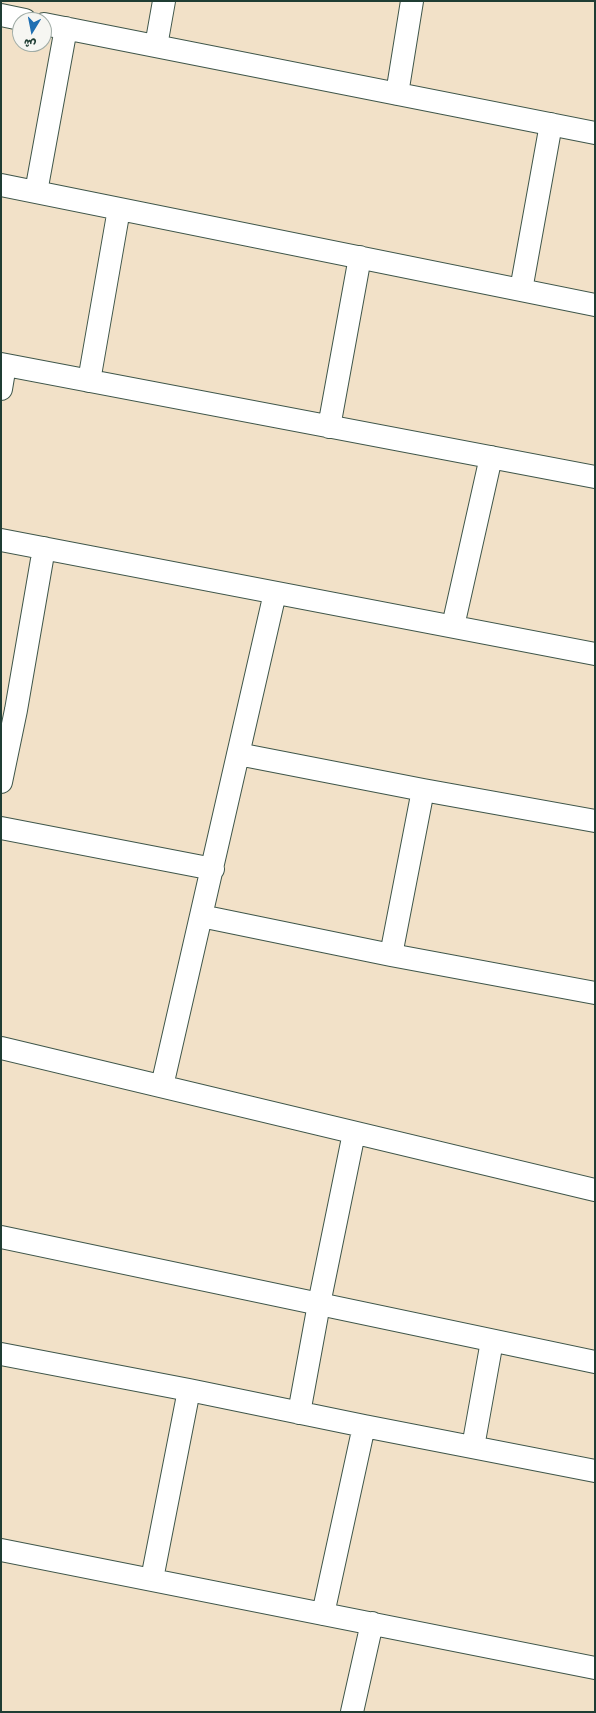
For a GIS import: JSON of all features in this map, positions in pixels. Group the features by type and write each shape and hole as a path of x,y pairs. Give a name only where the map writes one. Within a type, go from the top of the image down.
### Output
{"street":[{"path":"156,46 164,1"},
{"path":"397,94 412,1"},
{"path":"1,15 12,17"},
{"path":"52,25 595,133"},
{"path":"36,192 66,28"},
{"path":"521,290 551,124"},
{"path":"1,185 595,305"},
{"path":"89,381 119,209"},
{"path":"329,427 360,258"},
{"path":"1,389 3,364 595,477"},
{"path":"453,626 491,457"},
{"path":"1,540 595,654"},
{"path":"1,782 8,708 44,548"},
{"path":"162,1086 213,869 275,593"},
{"path":"238,754 422,790 595,821"},
{"path":"392,955 422,790"},
{"path":"1,828 213,869"},
{"path":"201,916 392,955 595,993"},
{"path":"1,1048 595,1190"},
{"path":"299,1413 318,1304 354,1133"},
{"path":"1,1237 595,1362"},
{"path":"473,1447 492,1341"},
{"path":"1,1354 595,1471"},
{"path":"152,1580 189,1390"},
{"path":"323,1614 364,1426"},
{"path":"1,1550 595,1668"},
{"path":"352,1712 372,1623"}]}
